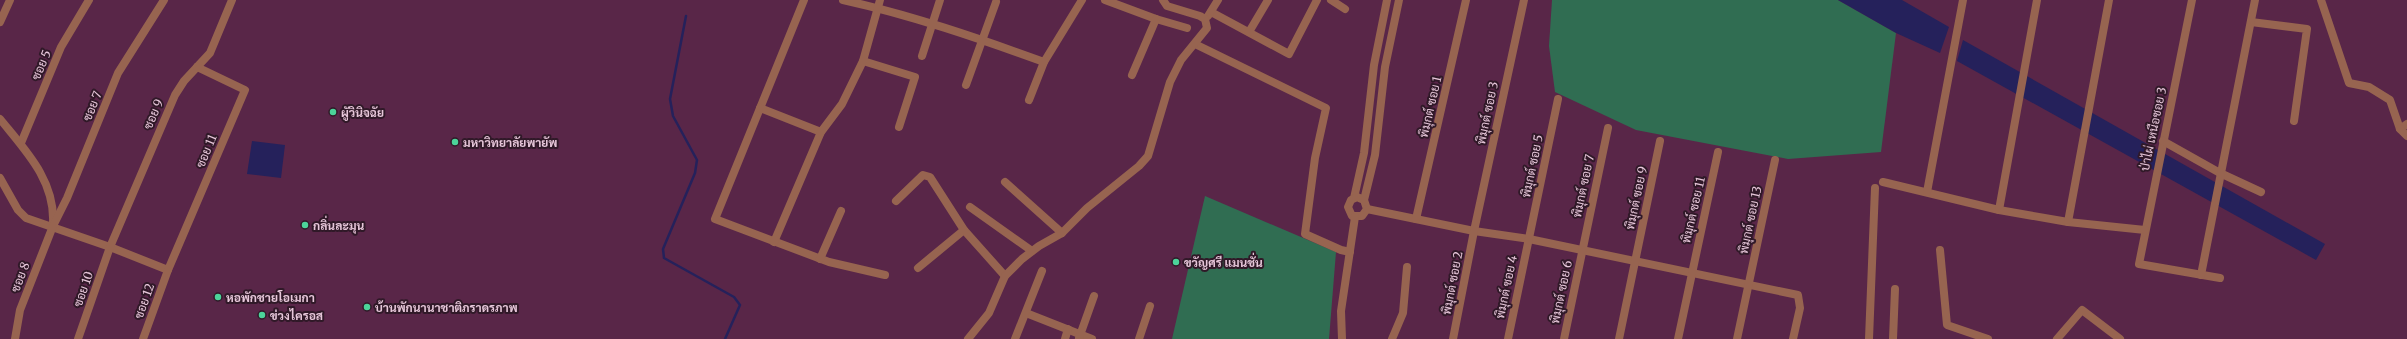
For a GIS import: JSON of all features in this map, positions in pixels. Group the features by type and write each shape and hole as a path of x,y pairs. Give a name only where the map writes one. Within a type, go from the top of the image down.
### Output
{"street":[{"path":"0,22 10,0"},
{"name":"ซอย 5","path":"21,143 61,47 89,0"},
{"name":"ซอย 7","path":"53,226 67,198 118,73 164,0"},
{"name":"ซอย 9","path":"110,247 174,95 210,53 232,0"},
{"path":"804,0 715,219 820,259 885,275"},
{"path":"843,0 879,4 932,26 982,40 1044,62"},
{"path":"922,56 940,0"},
{"path":"1029,100 1044,62 1082,0"},
{"path":"1105,0 1156,19 1187,28"},
{"path":"1163,0 1167,6 1204,19"},
{"path":"1204,19 1211,12 1218,0"},
{"path":"1249,32 1268,0"},
{"path":"1211,12 1289,54 1317,0"},
{"path":"1331,0 1345,9"},
{"path":"1397,9 1387,4 1374,65 1364,153 1354,198 1348,207 1350,214 1355,217 1364,215 1367,209 1364,200 1375,155 1386,67 1399,0"},
{"name":"พิมุกต์ ซอย 1","path":"1416,219 1466,0"},
{"name":"พิมุกต์ ซอย 3","path":"1474,231 1524,0"},
{"path":"1927,192 1963,0"},
{"path":"1999,210 2037,0"},
{"path":"2068,222 2109,0"},
{"name":"ป่าไผ่ เหนือซอย 3","path":"2192,0 2144,230 2139,264 2201,275"},
{"path":"2220,278 2201,275 2255,0"},
{"path":"2321,0 2349,82 2369,87 2390,100 2404,126 2407,136"},
{"path":"966,85 996,2"},
{"path":"774,242 821,132 842,104 863,61 879,4"},
{"path":"1132,75 1156,19"},
{"path":"968,339 989,313 1006,276 1032,251 1062,233 1087,208 1139,166 1148,156 1170,82 1181,60 1207,28 1204,19"},
{"path":"2251,22 2307,29 2294,121"},
{"path":"1195,44 1326,108 1315,158 1305,234 1341,250 1350,252"},
{"path":"863,61 915,77 899,127"},
{"name":"ซอย 11","path":"168,270 245,90 197,67"},
{"name":"พิมุกต์ ซอย 5","path":"1529,239 1558,99"},
{"path":"1370,103 1381,104"},
{"path":"760,108 821,132"},
{"path":"0,119 21,143 47,185 54,210 53,226"},
{"name":"พิมุกต์ ซอย 7","path":"1582,250 1608,128"},
{"name":"พิมุกต์ ซอย 9","path":"1619,339 1660,141"},
{"path":"2162,145 2261,192"},
{"name":"พิมุกต์ ซอย 11","path":"1678,339 1718,152"},
{"name":"พิมุกต์ ซอย 13","path":"1737,339 1775,160"},
{"path":"896,201 926,175 930,177 964,230 1006,276"},
{"path":"0,178 18,210 26,218 39,224 53,226 168,270"},
{"path":"1005,182 1062,233"},
{"path":"1883,182 1999,210 2068,222 2144,230"},
{"path":"1869,339 1874,188"},
{"path":"1354,198 1364,200"},
{"path":"970,207 1032,251"},
{"path":"1367,209 1474,231 1529,239 1635,260 1798,295 1800,308 1793,339"},
{"path":"820,259 841,211"},
{"path":"1342,339 1341,311 1355,217"},
{"name":"ซอย 8","path":"15,339 20,310 53,226"},
{"path":"918,268 964,230"},
{"name":"พิมุกต์ ซอย 2","path":"1453,339 1474,231"},
{"name":"พิมุกต์ ซอย 4","path":"1508,339 1529,239"},
{"name":"ซอย 10","path":"78,339 110,247"},
{"name":"พิมุกต์ ซอย 6","path":"1564,339 1582,250"},
{"path":"1940,250 1947,325 1988,339"},
{"path":"1392,339 1403,313 1407,267"},
{"name":"ซอย 12","path":"143,339 168,270"},
{"path":"1015,339 1042,271"},
{"path":"1893,339 1895,289"},
{"path":"1080,336 1094,296"},
{"path":"1138,339 1150,306"},
{"path":"2057,339 2082,310 2120,339"},
{"path":"1026,313 1068,329 1080,336 1092,339"},
{"path":"1065,339 1068,329"}],"green space":[{"path":"1552,0 1838,0 1896,33 1881,152 1788,159 1636,130 1555,92 1549,46"},
{"path":"1205,196 1336,252 1329,339 1172,339"}],"shaded area":[{"path":"1838,0 1902,0 1949,27 1940,53 1896,33"},
{"path":"1963,40 2325,244 2316,260 1957,61"},
{"path":"252,141 285,145 281,178 247,174"}],"waterway":[{"path":"686,16 670,99 673,116 697,160 695,173 663,249 664,258 734,297 740,305 725,339"}],"place":[{"name":"ผัูวินิจฉัย","path":"333,112"},
{"name":"มหาวิทยาลัยพายัพ","path":"455,142"},
{"name":"กลิ่นละมุน","path":"305,225"},
{"name":"ขวัญศรี แมนชั่น","path":"1176,262"},
{"name":"หอพักชายโอเมกา","path":"218,297"},
{"name":"บ้านพักนานาชาติภราดรภาพ","path":"367,307"},
{"name":"ข่วงไครอส","path":"262,315"}]}
